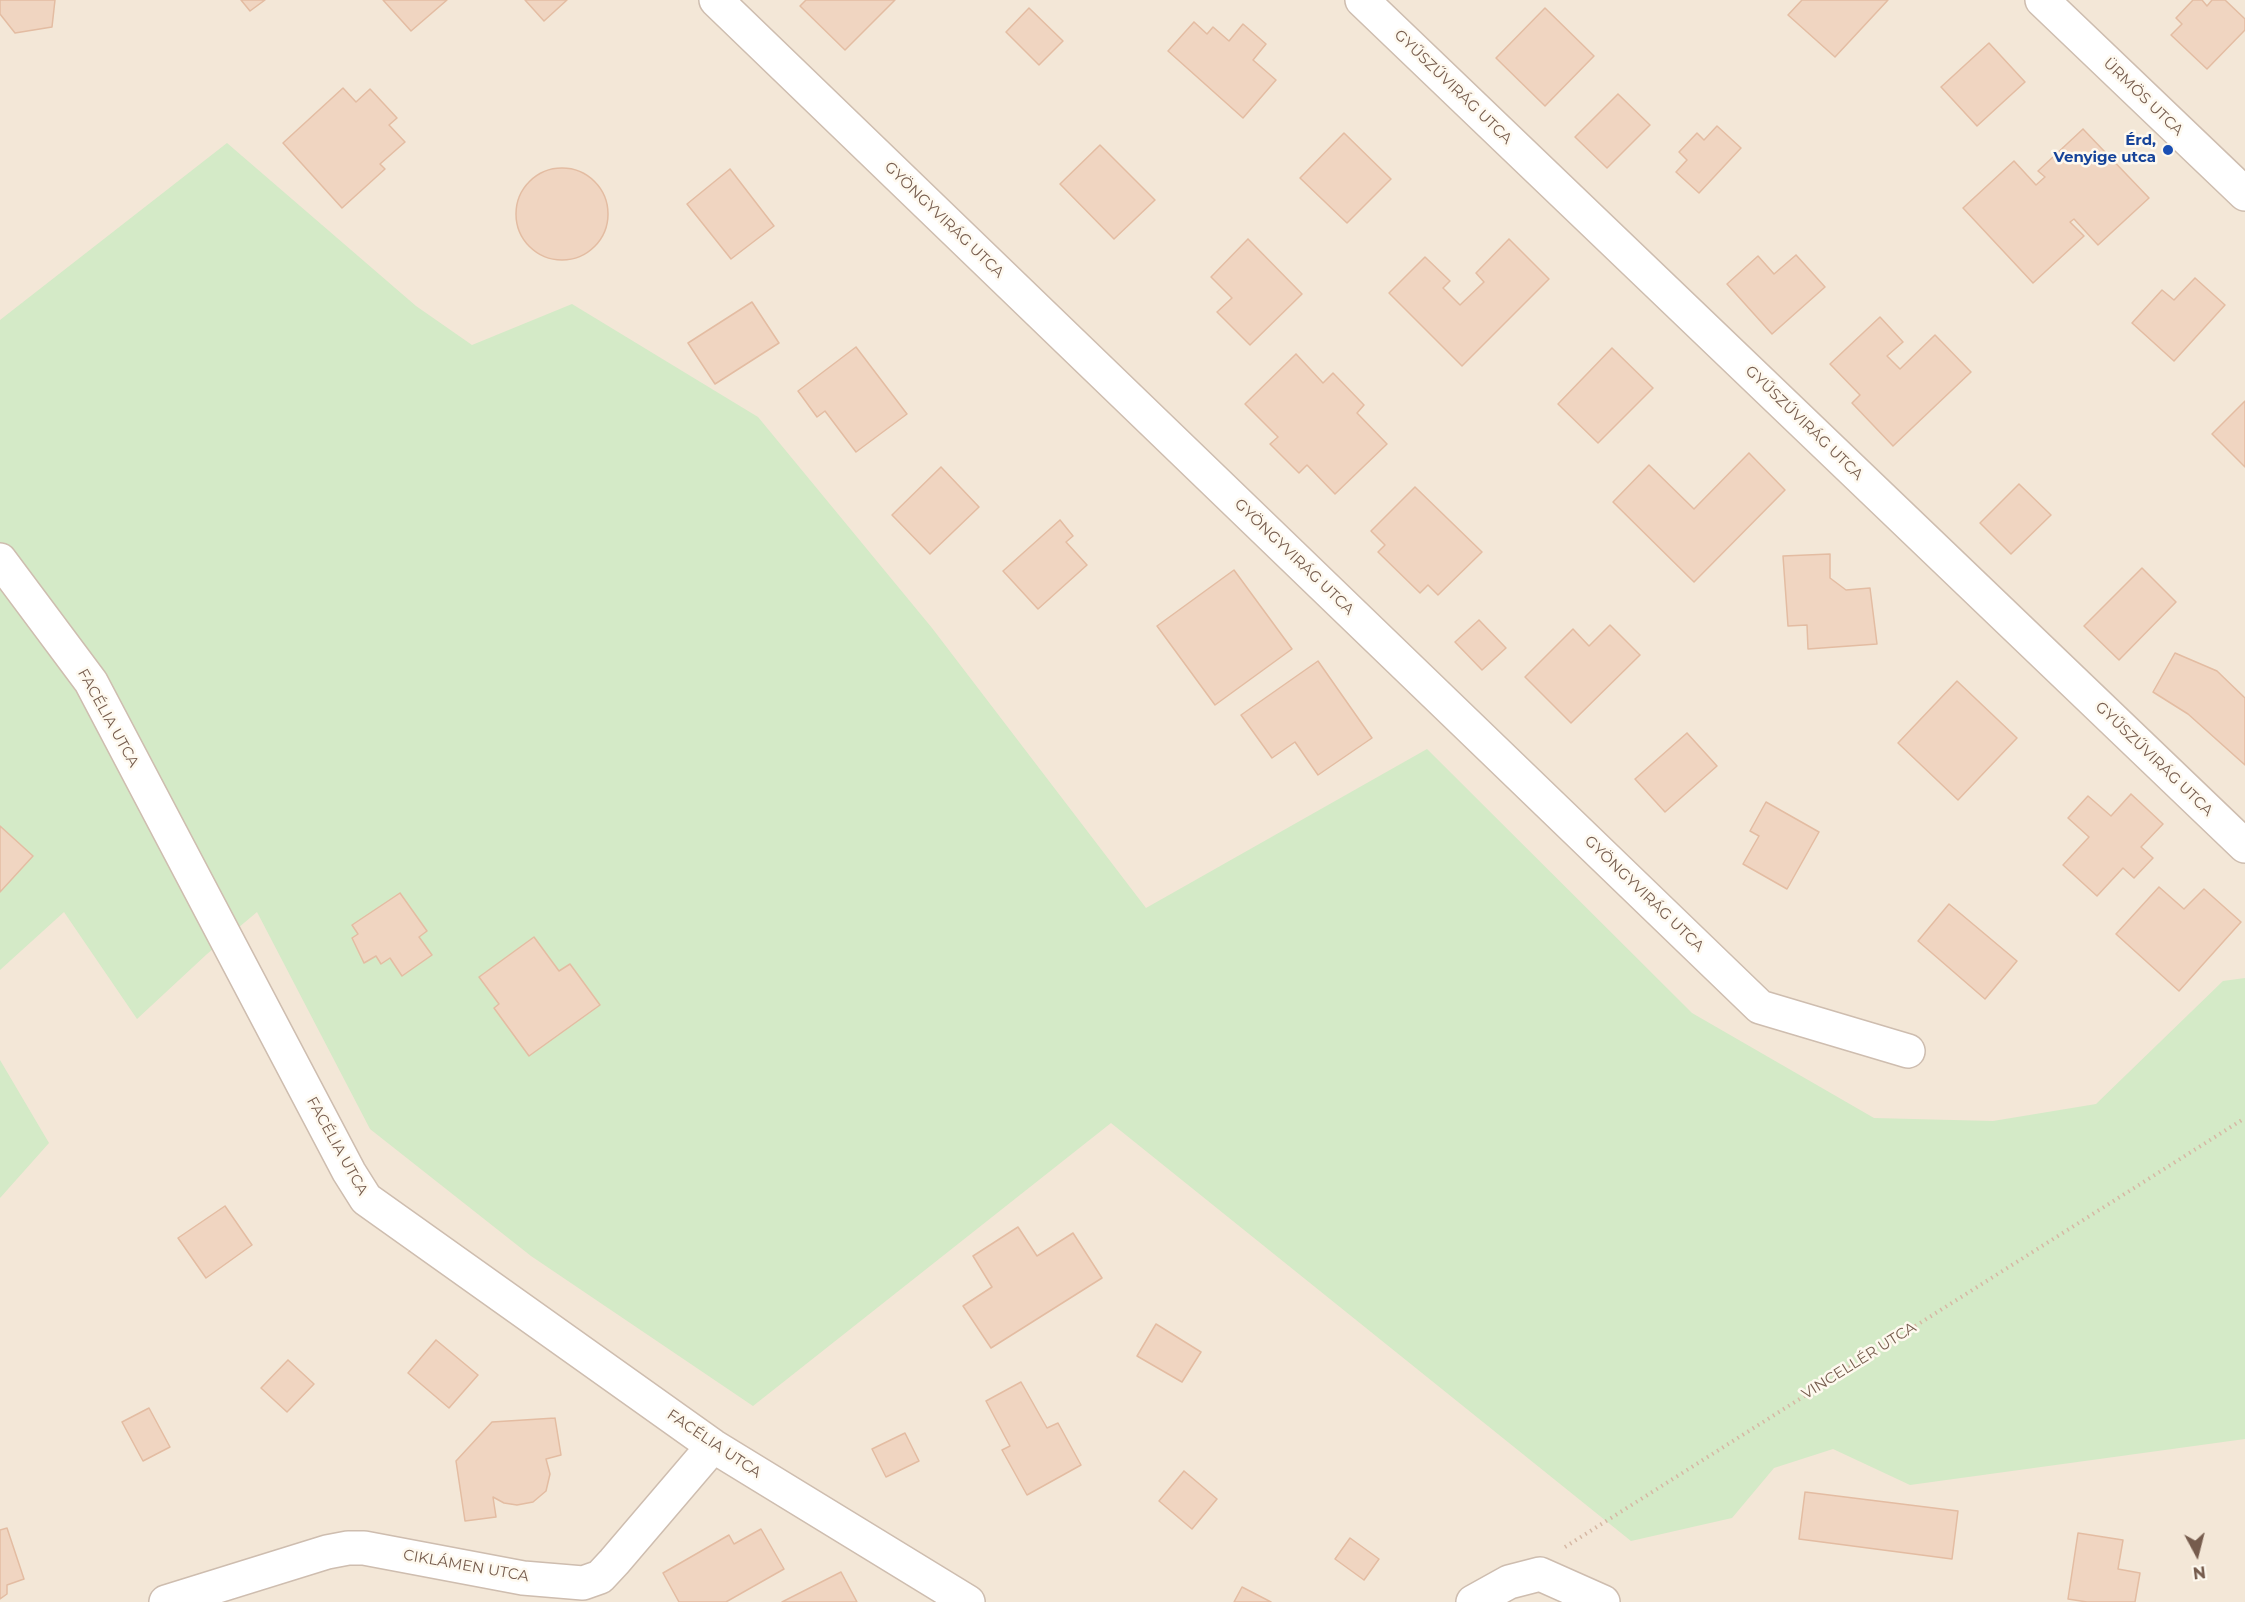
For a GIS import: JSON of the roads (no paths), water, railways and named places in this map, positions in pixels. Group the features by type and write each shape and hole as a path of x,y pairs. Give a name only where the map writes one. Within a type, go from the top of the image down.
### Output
{"street":[{"name":"GYÖNGYVIRÁG UTCA","path":"716,0 1760,1007 1908,1051"},
{"name":"GYŰSZŰVIRÁG UTCA","path":"1362,0 2245,846"},
{"name":"ÜRMÖS UTCA","path":"2042,0 2245,194"},
{"name":"FACÉLIA UTCA","path":"0,560 91,681 349,1172 366,1199 713,1446 968,1602"},
{"name":"CIKLÁMEN UTCA","path":"166,1602 327,1552 348,1548 364,1548 523,1578 583,1582 600,1577 607,1570 713,1446"},
{"path":"1473,1602 1509,1582 1540,1574 1603,1602"}],"place":[{"name":"Érd, Venyige utca","path":"2168,150"}]}
